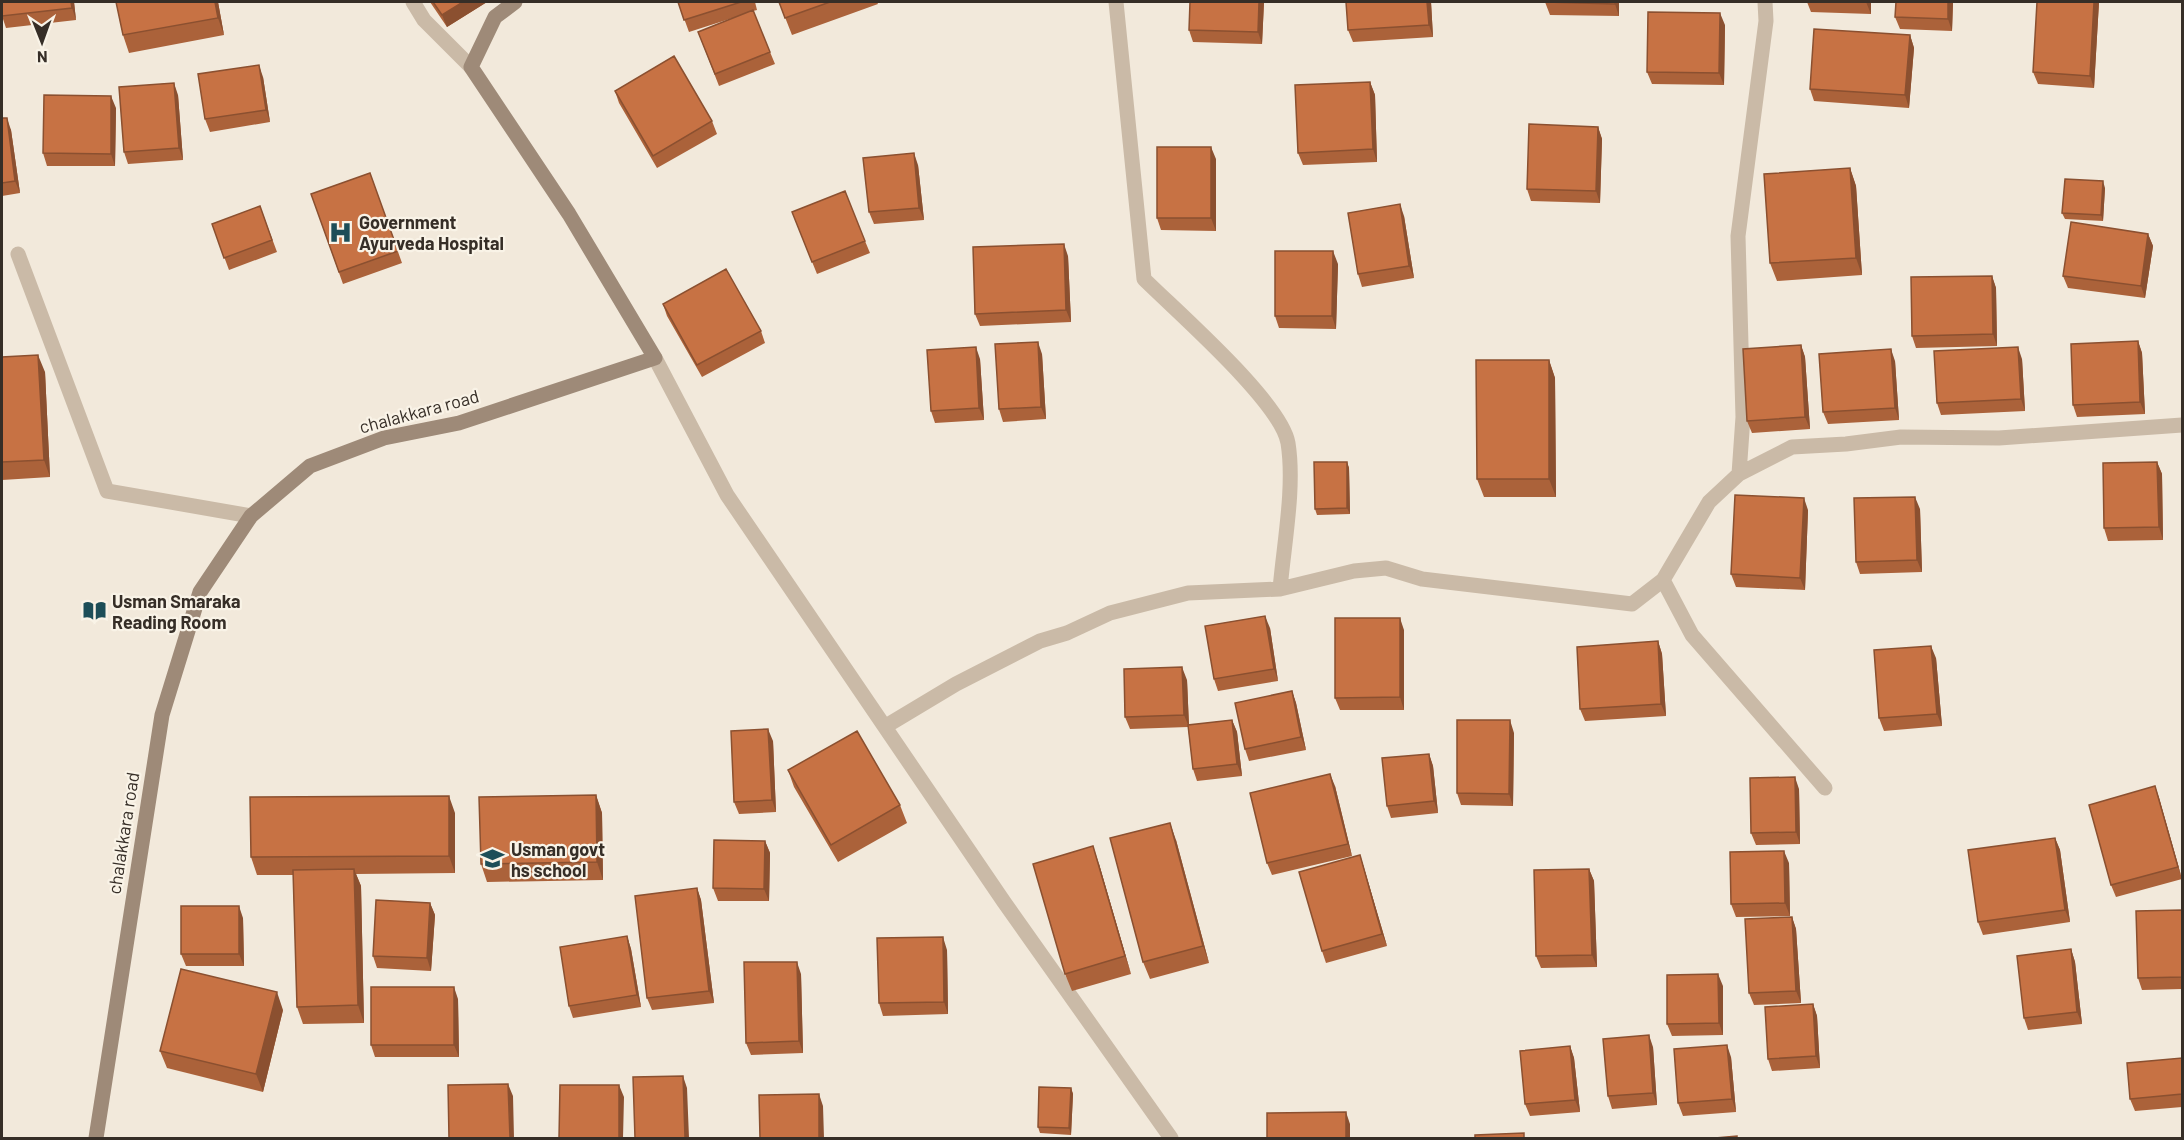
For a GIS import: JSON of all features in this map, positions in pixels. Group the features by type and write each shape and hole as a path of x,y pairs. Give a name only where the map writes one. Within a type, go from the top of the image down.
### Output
{"main road":[{"path":"515,2 495,17 471,67 569,214 655,358"},
{"name":"chalakkara road","path":"96,1138 162,715 200,592 251,516 310,466 384,438 459,423 655,358"}],"street":[{"path":"413,2 424,20 471,67"},
{"path":"1116,2 1144,279 1238,370 1271,411 1287,440 1290,472 1281,589"},
{"path":"1739,474 1743,417 1738,236 1766,21 1765,2"},
{"path":"18,254 106,491 251,516"},
{"path":"655,358 727,495 1004,902 1171,1138"},
{"path":"886,726 956,684 1040,641 1067,633 1110,613 1188,593 1281,589 1354,571 1386,568 1422,579 1632,604 1663,580 1709,502 1739,474 1792,447 1846,444 1901,437 1999,438 2182,425"},
{"path":"1663,580 1692,635 1825,788"}],"building":[{"path":"2,2 71,2 72,8 2,16"},
{"path":"116,2 215,2 218,18 123,35"},
{"path":"433,2 463,2 442,15"},
{"path":"678,2 741,2 684,20"},
{"path":"779,2 830,2 785,18"},
{"path":"1190,2 1259,2 1258,32 1189,30"},
{"path":"1346,2 1427,2 1429,25 1348,30"},
{"path":"1545,2 1615,2 1615,4"},
{"path":"1896,2 1948,2 1948,19 1895,17"},
{"path":"2037,2 2094,2 2090,76 2033,72"},
{"path":"753,10 770,52 715,74 698,32"},
{"path":"1648,12 1720,13 1719,73 1647,72"},
{"path":"1814,29 1910,35 1905,95 1810,89"},
{"path":"674,56 712,121 653,156 615,91"},
{"path":"259,65 266,110 205,119 198,74"},
{"path":"1370,82 1373,149 1298,153 1295,85"},
{"path":"174,83 179,148 124,152 119,87"},
{"path":"44,95 111,96 111,154 43,153"},
{"path":"2,118 7,118 15,181 2,183"},
{"path":"1529,124 1598,127 1596,191 1527,189"},
{"path":"1157,147 1211,147 1211,218 1157,218"},
{"path":"914,153 919,208 869,212 863,158"},
{"path":"1850,168 1856,258 1770,263 1764,174"},
{"path":"370,173 398,251 339,272 311,194"},
{"path":"2065,179 2103,181 2101,215 2062,213"},
{"path":"845,191 865,241 812,262 792,212"},
{"path":"1400,204 1409,266 1358,274 1348,213"},
{"path":"260,206 272,240 224,258 212,224"},
{"path":"2071,222 2148,234 2141,286 2063,276"},
{"path":"1064,244 1066,310 975,314 973,247"},
{"path":"1275,251 1333,251 1332,316 1275,316"},
{"path":"726,269 761,331 697,365 663,304"},
{"path":"1992,276 1993,334 1912,336 1911,277"},
{"path":"2138,341 2140,402 2073,405 2071,344"},
{"path":"1038,342 1041,407 999,409 995,344"},
{"path":"1801,345 1805,417 1747,421 1743,349"},
{"path":"976,347 979,408 931,411 927,350"},
{"path":"2018,347 2021,399 1937,403 1934,351"},
{"path":"1891,349 1895,408 1823,412 1819,354"},
{"path":"38,355 44,460 2,462 2,357"},
{"path":"1476,360 1549,360 1549,479 1477,479"},
{"path":"1314,462 1347,462 1347,508 1315,509"},
{"path":"2157,462 2159,527 2104,528 2103,463"},
{"path":"1735,495 1804,498 1800,578 1731,574"},
{"path":"1915,497 1917,560 1856,562 1854,498"},
{"path":"1265,616 1274,669 1214,679 1205,626"},
{"path":"1335,618 1400,618 1400,697 1335,698"},
{"path":"1658,641 1661,704 1580,709 1577,647"},
{"path":"1931,646 1937,714 1879,718 1874,650"},
{"path":"1182,667 1184,715 1125,717 1124,669"},
{"path":"1292,691 1301,737 1245,749 1235,703"},
{"path":"1232,720 1237,764 1193,769 1188,725"},
{"path":"1457,720 1510,720 1509,794 1457,793"},
{"path":"768,729 772,800 734,802 731,731"},
{"path":"857,731 900,805 831,845 788,770"},
{"path":"1429,754 1434,801 1387,806 1382,758"},
{"path":"1330,774 1348,844 1267,863 1250,793"},
{"path":"1795,777 1796,832 1751,833 1750,778"},
{"path":"2155,786 2178,867 2111,885 2089,805"},
{"path":"596,795 597,862 481,864 479,797"},
{"path":"449,796 449,856 251,857 250,797"},
{"path":"1170,823 1203,946 1143,962 1110,838"},
{"path":"2055,838 2065,910 1978,922 1968,850"},
{"path":"714,840 765,841 764,889 713,888"},
{"path":"1093,846 1125,956 1065,974 1033,864"},
{"path":"1784,851 1785,903 1731,904 1730,852"},
{"path":"1360,855 1382,934 1322,951 1299,872"},
{"path":"354,869 358,1005 297,1007 293,870"},
{"path":"1589,869 1592,955 1536,956 1534,870"},
{"path":"697,888 709,991 647,998 635,896"},
{"path":"376,900 430,903 427,958 373,956"},
{"path":"181,906 239,906 239,954 181,954"},
{"path":"2182,910 2182,977 2138,978 2136,911"},
{"path":"1792,917 1796,991 1749,993 1745,919"},
{"path":"627,936 637,995 569,1006 560,947"},
{"path":"943,937 944,1002 879,1003 877,938"},
{"path":"2071,949 2077,1012 2024,1018 2017,956"},
{"path":"744,962 797,962 799,1041 746,1043"},
{"path":"181,969 277,992 256,1074 160,1051"},
{"path":"1718,974 1719,1023 1667,1024 1667,975"},
{"path":"371,987 454,987 454,1045 371,1045"},
{"path":"1813,1004 1816,1056 1768,1059 1765,1007"},
{"path":"1649,1035 1653,1093 1608,1096 1603,1039"},
{"path":"1727,1045 1732,1099 1678,1103 1674,1049"},
{"path":"1570,1046 1575,1100 1525,1104 1520,1051"},
{"path":"2182,1058 2182,1094 2130,1099 2127,1063"},
{"path":"683,1076 685,1138 635,1138 633,1077"},
{"path":"508,1084 510,1138 449,1138 448,1085"},
{"path":"560,1085 619,1085 619,1138 559,1138"},
{"path":"1039,1087 1071,1088 1069,1128 1038,1127"},
{"path":"819,1094 819,1138 760,1138 759,1095"},
{"path":"1346,1112 1346,1138 1267,1138 1267,1113"},
{"path":"1524,1133 1524,1138 1475,1138 1475,1135"}],"place":[{"name":"Government Ayurveda Hospital","path":"341,232"},
{"name":"Usman Smaraka Reading Room","path":"94,611"},
{"name":"Usman govt hs school","path":"493,859"}]}
